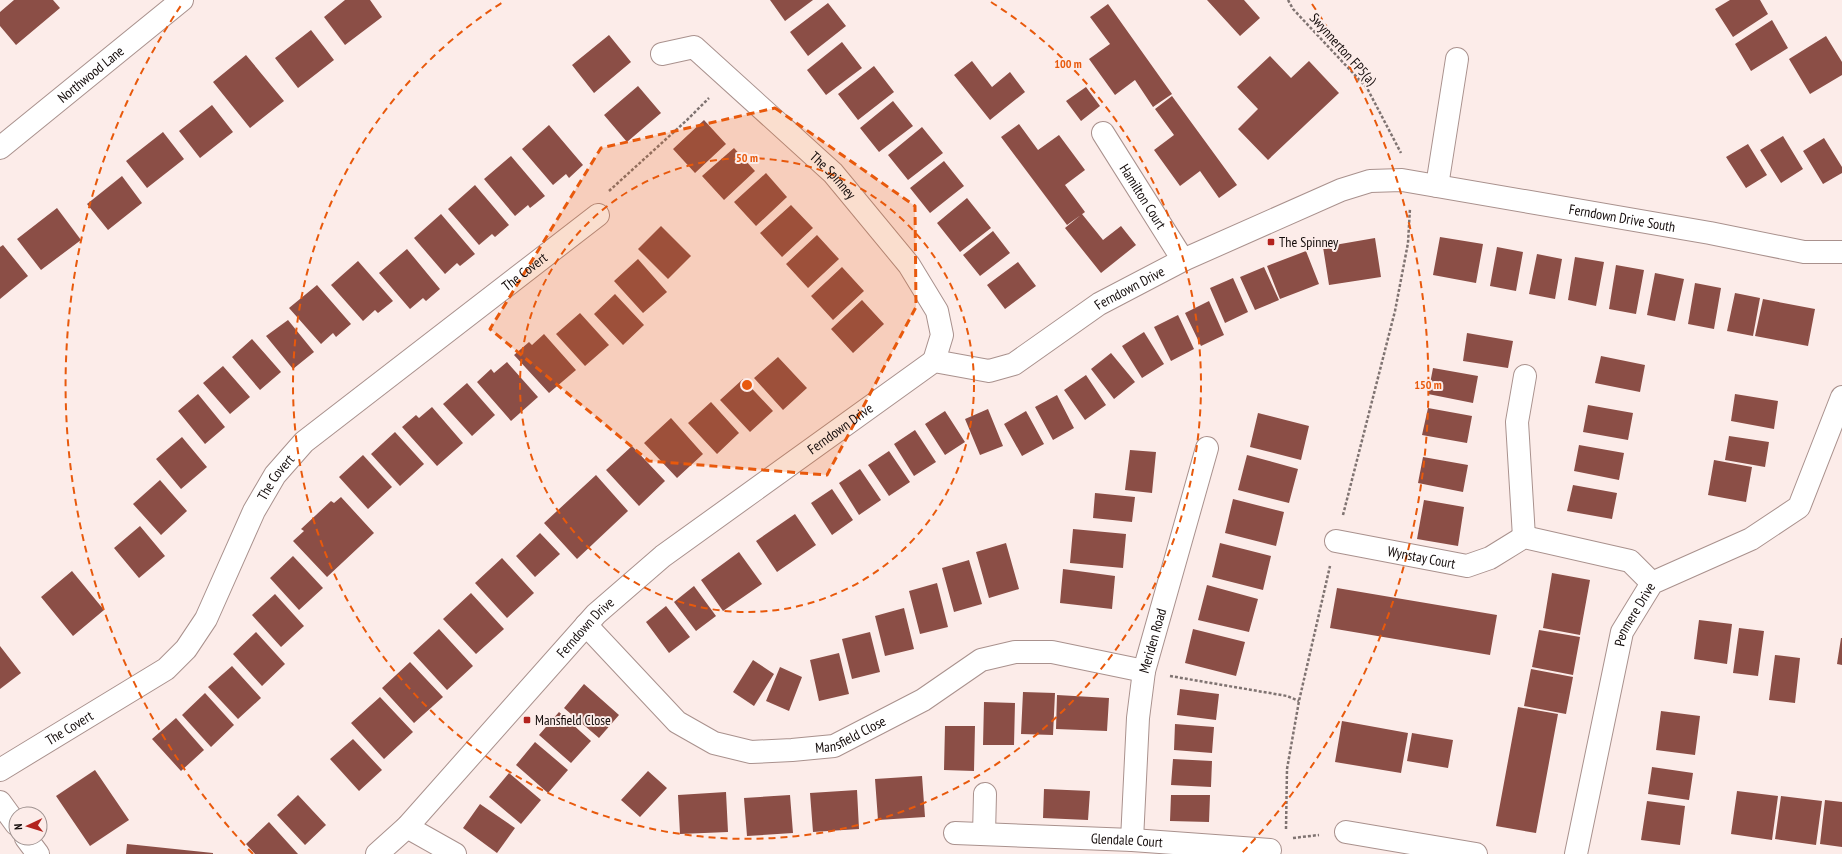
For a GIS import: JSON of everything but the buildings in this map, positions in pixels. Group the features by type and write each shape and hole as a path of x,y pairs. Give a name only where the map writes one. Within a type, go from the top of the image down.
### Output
{"street":[{"name":"Northwood Lane","path":"0,148 182,0"},
{"name":"The Spinney","path":"662,54 694,47 833,173 909,265 937,311 942,335 934,361"},
{"path":"1437,186 1457,60"},
{"name":"Hamilton Court","path":"1103,133 1183,260"},
{"name":"Ferndown Drive South","path":"1402,180 1702,232 1804,252 1842,252"},
{"name":"Ferndown Drive","path":"377,854 406,827 596,614 663,556 934,361 989,371 1014,364 1099,304 1183,260 1341,190 1370,181 1402,180"},
{"name":"The Covert","path":"0,770 166,669 186,649 206,619 254,510 275,475 304,442 598,215"},
{"path":"1526,376 1517,422 1524,537 1630,561 1652,584"},
{"name":"Penmere Drive","path":"1576,854 1622,632 1652,584 1751,539 1799,507 1842,397"},
{"name":"Meriden Road","path":"1132,840 1138,718 1144,671 1207,448"},
{"name":"Wynstay Court","path":"1336,540 1467,566 1490,558 1524,537"},
{"name":"Mansfield Close","path":"586,625 677,722 714,743 751,752 834,746 923,700 980,660 1015,652 1052,652 1144,671"},
{"path":"984,834 985,794"},
{"path":"0,802 8,813"},
{"path":"406,827 455,854"},
{"path":"1346,832 1476,854"},
{"name":"Glendale Court","path":"955,833 1278,844"}],"path":[{"name":"Swynnerton FP5(a)","path":"1288,0 1293,9 1367,88 1404,158 1402,180"},
{"path":"598,215 609,191 687,120 729,78"},
{"path":"1144,671 1287,696 1299,701"},
{"path":"1278,844 1346,832"}],"highlighted area":[{"path":"775,108 915,206 916,307 827,475 649,461 490,329 601,148"}],"place":[{"name":"The Spinney","path":"1271,242"},
{"name":"Mansfield Close","path":"527,720"}]}
